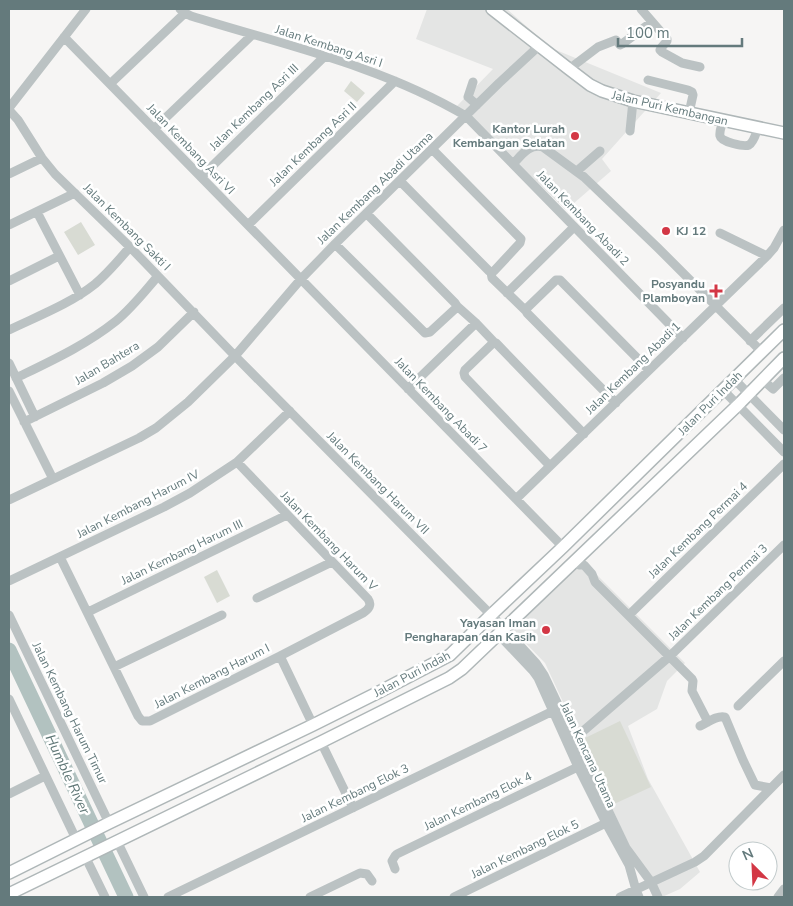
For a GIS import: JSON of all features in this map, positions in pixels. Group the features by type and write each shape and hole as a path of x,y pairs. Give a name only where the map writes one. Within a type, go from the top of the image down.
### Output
{"main road":[{"name":"Jalan Puri Kembangan","path":"500,11 539,46 590,85 602,91 633,101 784,134"},
{"name":"Jalan Puri Indah","path":"9,873 313,725 450,655 784,330"},
{"name":"Jalan Puri Indah","path":"9,894 449,678 462,669 501,631 577,563 784,358"}],"street":[{"path":"9,109 86,9"},
{"path":"641,9 667,39 660,50 662,52 682,63 700,67"},
{"path":"110,84 182,11"},
{"name":"Jalan Kembang Asri I","path":"182,11 395,80 466,116"},
{"path":"569,69 598,47 616,40 622,44 652,22"},
{"path":"154,130 252,35"},
{"name":"Jalan Kembang Asri VI","path":"64,37 301,279"},
{"name":"Jalan Kembang Abadi Utama","path":"9,500 139,438 156,428 188,402 235,356 301,279 335,244 539,46"},
{"name":"Jalan Kembang Asri III","path":"200,177 325,56"},
{"name":"Jalan Kembang Asri II","path":"248,225 395,80"},
{"path":"648,80 692,92 689,113"},
{"path":"473,82 468,97 477,105"},
{"path":"630,131 633,101"},
{"name":"Jalan Kembang Sakti I","path":"9,109 55,174 130,247 235,356"},
{"name":"Jalan Kembang Abadi 2","path":"466,116 683,338"},
{"path":"723,120 720,135 724,141 746,146 754,140 758,128"},
{"path":"513,164 530,148 539,146 577,171 658,248 762,352"},
{"path":"432,149 521,239 520,243 491,272"},
{"path":"577,171 600,151"},
{"path":"9,174 42,158"},
{"path":"400,181 491,272 492,278 506,293 616,403"},
{"path":"9,225 75,193"},
{"path":"37,212 80,295"},
{"path":"367,214 584,434"},
{"path":"506,293 574,227"},
{"name":"Jalan Kembang Abadi 1","path":"516,499 767,256 784,230"},
{"path":"720,233 767,256"},
{"path":"335,244 424,333 430,332 457,306"},
{"path":"9,330 80,295 118,262 130,247"},
{"path":"9,281 59,256"},
{"path":"16,378 62,356 101,332 132,306 158,276"},
{"name":"Jalan Kembang Abadi 7","path":"301,279 563,547"},
{"path":"526,311 556,280 560,280 649,370"},
{"path":"750,341 784,308"},
{"name":"Jalan Bahtera","path":"24,422 103,383 132,366 158,346 194,312"},
{"path":"408,389 476,323"},
{"path":"495,343 465,370 464,377 550,466"},
{"name":"Jalan Kembang Harum VII","path":"235,356 491,615 501,631 536,663 541,677"},
{"path":"9,363 35,417"},
{"path":"763,380 773,389 784,378"},
{"path":"734,379 784,430"},
{"path":"723,390 784,452"},
{"path":"9,391 53,479"},
{"name":"Jalan Kembang Harum IV","path":"9,581 190,493 237,462 290,411"},
{"name":"Jalan Kembang Harum V","path":"237,462 370,603 369,608 363,613 280,656"},
{"name":"Jalan Kembang Permai 4","path":"629,615 784,464"},
{"name":"Jalan Kembang Harum III","path":"88,612 287,514"},
{"name":"Jalan Kembang Permai 3","path":"574,738 670,656 784,545"},
{"name":"Jalan Kembang Harum I","path":"60,557 142,721 150,721 280,656 313,725"},
{"path":"257,598 332,562"},
{"path":"577,563 584,565 596,582 692,678 692,691 704,724 722,716 725,717 756,786 771,788"},
{"name":"Jalan Kembang Harum Timur","path":"9,615 107,824"},
{"path":"114,667 222,615"},
{"path":"738,706 784,661"},
{"path":"541,677 574,738 582,765 608,820 651,882 658,897"},
{"name":"Jalan Kencana Utama","path":"541,677 553,711 582,765"},
{"path":"9,699 13,719 79,838"},
{"name":"Jalan Kembang Elok 3","path":"168,897 553,711"},
{"path":"321,742 353,808"},
{"name":"Jalan Kembang Elok 4","path":"395,869 392,860 397,854 582,765"},
{"path":"9,794 45,776"},
{"path":"620,897 638,893 651,882 704,856 784,777"},
{"name":"Jalan Kencana Utama","path":"608,820 629,864 638,893"},
{"name":"Jalan Kembang Elok 5","path":"454,897 608,820"},
{"path":"115,842 144,897"},
{"path":"88,855 105,897"},
{"path":"310,897 360,873 367,874 372,881"},
{"path":"778,897 784,889"}],"shaded area":[{"path":"427,9 507,9 551,48 661,93 602,159 611,171 566,210 457,106 493,69 416,39"},
{"path":"351,81 365,93 357,102 344,91"},
{"path":"81,222 95,245 78,255 64,232"},
{"path":"576,554 685,663 667,681 657,709 628,726 648,779 700,872 680,889 662,897 653,897 545,663 506,623"},
{"path":"217,570 230,596 217,603 204,577"},
{"path":"620,721 651,787 612,805 581,740"}],"waterway":[{"name":"Humble River","path":"9,650 126,897"}],"place":[{"name":"Kantor Lurah Kembangan Selatan","path":"575,136"},
{"name":"KJ 12","path":"666,231"},
{"name":"Posyandu Plamboyan","path":"716,291"},
{"name":"Yayasan Iman Pengharapan dan Kasih","path":"546,630"}]}
